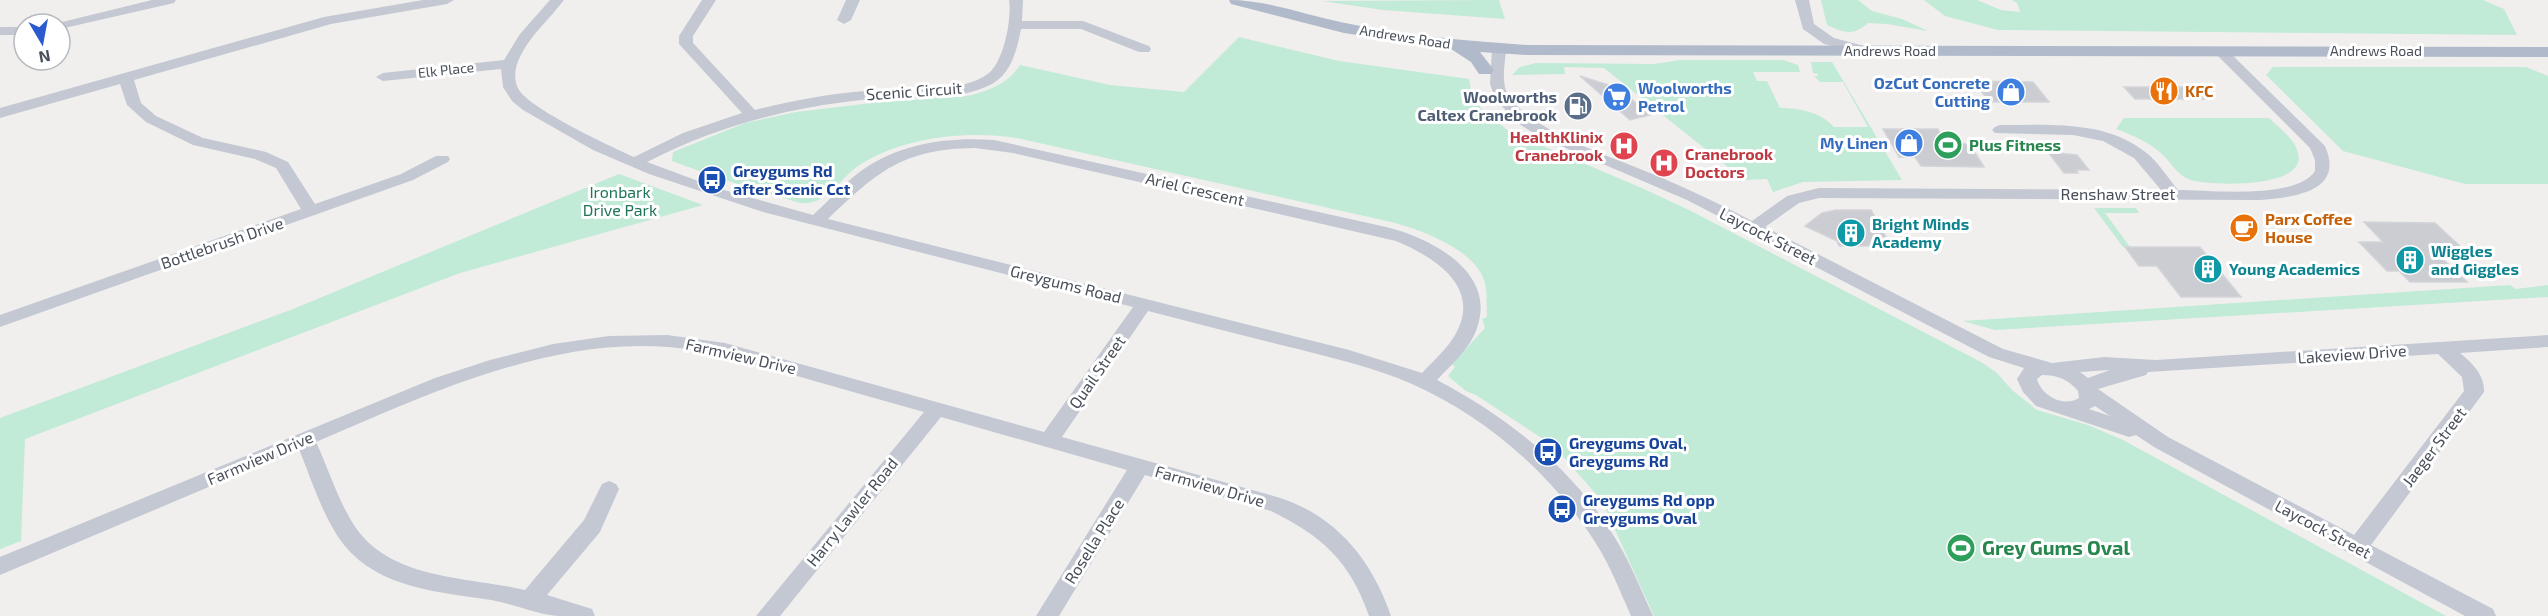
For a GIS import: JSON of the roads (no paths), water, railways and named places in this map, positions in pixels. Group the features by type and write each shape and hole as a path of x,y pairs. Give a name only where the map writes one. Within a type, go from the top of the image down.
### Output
{"main road":[{"name":"Andrews Road","path":"1237,0 1345,27 1450,44 1482,62 1493,58 1523,58 1585,52 2548,52"}],"street":[{"path":"72,22 169,0"},
{"path":"0,113 329,20 447,0"},
{"path":"510,64 518,48 557,0"},
{"path":"710,0 686,36 686,44 751,114"},
{"path":"844,20 848,6 853,0"},
{"name":"Scenic Circuit","path":"634,163 688,136 751,114 839,98 950,90 974,86 988,80 1000,70 1014,25 1016,0"},
{"path":"1802,0 1808,26 1829,41 1867,51"},
{"path":"1014,25 1083,25 1144,49"},
{"path":"1807,51 1803,31 1808,26"},
{"name":"Renshaw Street","path":"1753,228 1793,200 1819,193 2260,195 2292,192 2309,186 2317,180 2324,168 2322,154 2308,135 2220,51"},
{"name":"Laycock Street","path":"1493,58 1497,84 1507,105 1521,119 1553,138 1650,178 1753,228 1996,353 2074,376 2087,389 2161,442 2485,616"},
{"name":"Elk Place","path":"383,77 510,64"},
{"name":"Greygums Road","path":"510,64 508,82 519,99 580,139 634,163 730,198 1349,356 1425,382 1503,430 1560,480 1580,503 1604,538 1642,616"},
{"path":"126,78 134,105 151,120 205,145 253,153 282,165 311,211"},
{"path":"2000,130 2080,132 2112,139 2141,156 2173,194"},
{"name":"Ariel Crescent","path":"816,221 861,179 885,163 924,149 974,143 1013,148 1386,232 1418,242 1445,259 1460,274 1470,295 1471,318 1465,335 1425,382"},
{"name":"Bottlebrush Drive","path":"0,321 416,174 441,159"},
{"name":"Quail Street","path":"1049,440 1144,304"},
{"name":"Farmview Drive","path":"0,566 492,364 563,347 625,340 686,342 725,349 1265,501 1313,523 1341,545 1356,562 1368,582 1380,616"},
{"name":"Lakeview Drive","path":"2060,407 2083,406 2088,401 2087,389 2108,377 2156,366 2548,341"},
{"name":"Laycock Street","path":"1977,344 2003,364 2043,401 2161,442"},
{"name":"Jaeger Street","path":"2357,547 2474,392 2476,385 2472,377 2442,348"},
{"name":"Lakeview Drive","path":"2049,369 2122,362 2156,366"},
{"path":"2031,391 2027,382 2029,374 2038,369 2049,369"},
{"name":"Harry Lawler Road","path":"767,616 937,409"},
{"path":"305,439 345,529 373,560 408,577 530,600 584,616"},
{"name":"Rosella Place","path":"1047,616 1140,466"},
{"path":"530,600 592,526 609,489"}],"place":[{"name":"KFC","path":"2164,91"},
{"name":"OzCut Concrete Cutting","path":"2011,92"},
{"name":"Woolworths Petrol","path":"1617,97"},
{"name":"Woolworths Caltex Cranebrook","path":"1578,106"},
{"name":"My Linen","path":"1909,143"},
{"name":"Plus Fitness","path":"1948,145"},
{"name":"HealthKlinix Cranebrook","path":"1624,146"},
{"name":"Cranebrook Doctors","path":"1664,163"},
{"name":"Greygums Rd after Scenic Cct","path":"712,180"},
{"name":"Parx Coffee House","path":"2244,228"},
{"name":"Bright Minds Academy","path":"1851,233"},
{"name":"Wiggles and Giggles","path":"2410,260"},
{"name":"Young Academics","path":"2208,269"},
{"name":"Greygums Oval, Greygums Rd","path":"1548,452"},
{"name":"Greygums Rd opp Greygums Oval","path":"1562,509"},
{"name":"Grey Gums Oval","path":"1961,548"}],"park label":[{"name":"Ironbark Drive Park","path":"620,201"}]}
